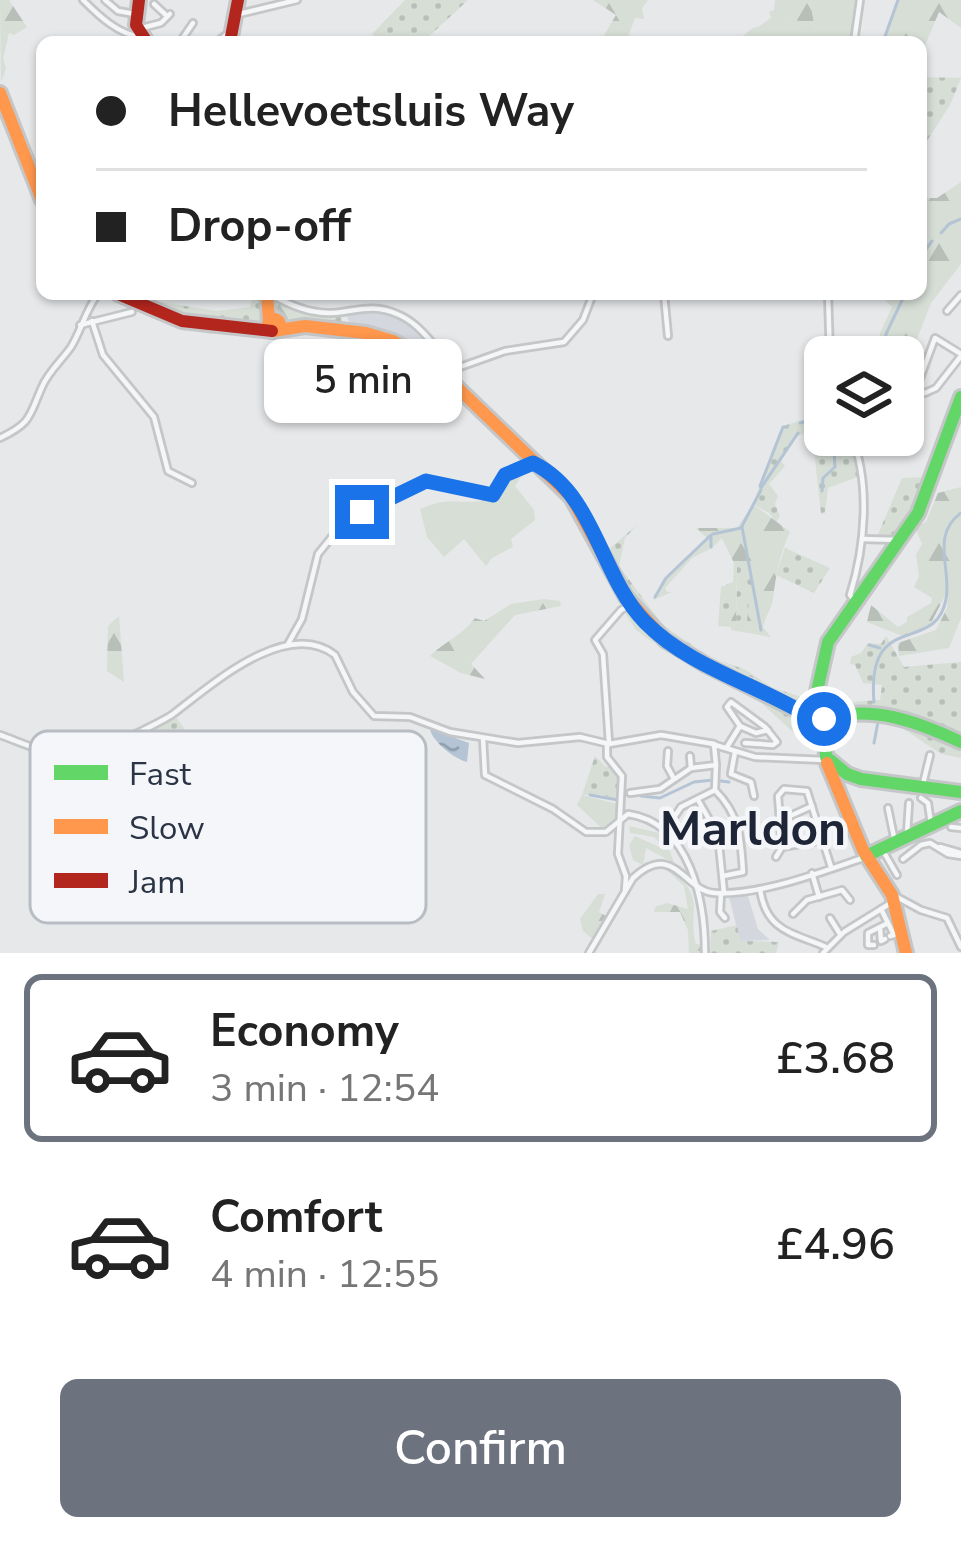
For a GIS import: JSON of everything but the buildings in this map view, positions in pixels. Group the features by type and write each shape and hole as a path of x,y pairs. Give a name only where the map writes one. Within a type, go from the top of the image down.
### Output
{"main road":[{"path":"142,36 143,6"},
{"path":"225,36 236,7"},
{"path":"0,90 36,175"},
{"path":"0,90 36,184"},
{"path":"135,300 182,321 272,312 370,329 406,341 435,358 573,491 593,521 622,585 657,627 724,669 801,706 820,712 908,717 961,740"},
{"path":"272,312 291,326 379,336 444,371 579,508 630,605 675,646 820,712"},
{"path":"907,953 893,898 866,856 827,760 820,712 826,645 901,540 928,491 961,397"},
{"path":"827,760 847,774 922,797 961,792"},
{"path":"866,856 901,846 961,812"}],"street":[{"path":"83,0 132,36"},
{"path":"105,0 118,11 143,6 169,15 142,36"},
{"path":"236,7 297,0"},
{"path":"855,36 860,0"},
{"path":"185,36 196,24"},
{"path":"947,311 961,295"},
{"path":"0,437 32,416 43,385 71,346 95,300"},
{"path":"272,312 342,312 364,307 401,315 421,327 460,367 506,351 564,343 583,320 591,300"},
{"path":"665,300 668,336"},
{"path":"828,300 829,336"},
{"path":"80,325 132,312"},
{"path":"92,321 103,355 154,417 168,471 192,482"},
{"path":"935,338 961,355 936,388 925,393 916,389 935,338"},
{"path":"855,601 850,596 862,538 856,456"},
{"path":"288,646 302,619 314,563 339,528 420,482 442,482 493,495 502,477 532,461"},
{"path":"862,538 901,540"},
{"path":"624,897 626,876 618,838 622,776 607,757 603,653 595,640 630,605"},
{"path":"141,731 260,655 288,646 318,645 335,655 370,714 410,717 450,732 532,744 580,737 608,743 661,735 755,757 827,760"},
{"path":"745,743 776,744 769,730 740,705 729,703 740,726 756,733 769,730"},
{"path":"740,726 731,748 731,774 751,782 754,796"},
{"path":"0,735 30,746"},
{"path":"483,736 485,775 554,809 586,832 618,838"},
{"path":"675,816 681,807 715,790 718,781 710,743"},
{"path":"666,753 674,778"},
{"path":"928,843 930,808 922,797 930,755"},
{"path":"691,757 691,768"},
{"path":"634,795 660,789 691,768 716,765"},
{"path":"715,790 734,813 742,848 743,872 723,877"},
{"path":"776,857 782,847 781,791 807,790 831,867"},
{"path":"698,800 718,835 723,877 719,908 725,918"},
{"path":"897,875 908,803"},
{"path":"779,821 812,806"},
{"path":"888,808 903,859"},
{"path":"604,833 628,814 664,829 699,888 705,953"},
{"path":"951,827 961,828"},
{"path":"782,847 823,840"},
{"path":"901,846 928,843 961,854"},
{"path":"947,848 948,854 961,854"},
{"path":"589,953 637,874 661,865 677,867 699,888 723,893 760,888 866,856"},
{"path":"812,873 819,897"},
{"path":"760,888 773,924 827,945 893,898 947,918 961,947"},
{"path":"793,914 807,900 844,889 850,900"},
{"path":"880,928 881,941 892,936 881,909"},
{"path":"830,918 841,935"},
{"path":"874,945 868,945 865,933 888,923"}],"shaded area":[{"path":"380,310 406,319 445,356 440,361 414,342 349,322 346,314"},
{"path":"747,893 758,929 770,940 740,941 729,897"}],"green space":[{"path":"0,0 9,0 27,27 9,33 1,82"},
{"path":"405,0 468,0 429,36 372,34"},
{"path":"593,0 648,0 642,8 644,19 635,18 628,36 604,35 616,15"},
{"path":"775,0 810,0 816,34 804,35 802,23 790,17 757,28 771,18"},
{"path":"810,0 860,0 855,36 743,36 790,17 802,23 804,34 816,34"},
{"path":"899,0 961,0 961,28 939,12 927,41 927,36 886,36"},
{"path":"927,77 961,78 927,141"},
{"path":"961,182 961,264 931,303 918,336 880,336 892,307 884,300 927,300 927,198 937,198"},
{"path":"117,300 155,315 335,331 394,346 433,371 342,335 312,332 268,339 242,333 210,334 172,326 136,310 126,314 127,308"},
{"path":"137,300 217,311 265,300 268,312 263,321 222,322 156,309"},
{"path":"273,300 303,310 340,314 342,323 281,318"},
{"path":"804,420 804,434 796,436 781,461 785,466 769,484 778,496 776,522 753,504 783,426"},
{"path":"815,456 855,456 860,476 828,488 825,513 821,514"},
{"path":"524,465 515,486 534,510 535,520 511,539 513,547 486,566 464,539 444,557 427,537 420,509 444,502 481,501 485,493 494,495 503,478"},
{"path":"930,477 899,536 877,537 902,478"},
{"path":"961,487 961,618 949,648 899,656 898,643 936,630 947,608 948,590 930,625 905,637 867,622 871,605 898,627 931,603 932,598 914,587 919,576 916,555 922,544 914,525 919,517 921,524 926,522 938,493"},
{"path":"753,504 790,532 763,627 771,637 731,630 734,563 722,538 692,558 665,588 672,592 653,600 665,578 707,538 696,528 737,528","holes":["737,563 750,565 754,601 749,600 746,630 736,626"]},
{"path":"638,524 625,538 619,566 660,622 632,594 609,549"},
{"path":"785,548 830,568 814,593 776,575"},
{"path":"737,563 750,564 755,601 750,601 747,630 736,627"},
{"path":"733,582 733,627 718,626 721,587"},
{"path":"560,601 561,606 515,615 471,664 485,679 461,673 430,656 475,618 484,621 511,604"},
{"path":"632,612 812,722 820,733 819,750 808,746 754,696 648,639 625,613"},
{"path":"119,616 124,682 107,671 108,626"},
{"path":"660,622 686,641 720,660 667,631"},
{"path":"886,636 904,667 961,662 961,735 919,718 838,708 837,703 880,700 882,685 863,683 850,664 851,657 868,643 881,644"},
{"path":"720,660 773,688 812,700 811,703 788,697"},
{"path":"175,716 184,731 141,731"},
{"path":"866,717 931,733 961,747 961,758 941,754 898,725 840,720"},
{"path":"595,756 617,769 618,800 582,795"},
{"path":"582,795 617,804 615,822 606,832 577,805"},
{"path":"629,826 659,833 662,829 674,863 646,848 643,865 633,860 629,845 635,836 668,851 654,837 630,833"},
{"path":"668,871 683,877 692,895 694,935 696,944 704,945 703,953 689,953 688,930 680,912 654,912 667,903 688,909 684,886"},
{"path":"598,894 605,894 599,912 606,916 594,940 583,931 580,919"},
{"path":"737,925 740,941 779,942 776,953 710,953 711,931"}],"water":[{"path":"430,729 469,743 467,762 444,749"}],"waterway":[{"path":"885,36 898,0"},
{"path":"941,233 961,219"},
{"path":"927,248 932,241"},
{"path":"886,336 902,300"},
{"path":"800,423 804,422"},
{"path":"760,486 783,427"},
{"path":"761,488 798,433"},
{"path":"822,491 823,478 835,467 834,456"},
{"path":"713,534 741,528 761,490"},
{"path":"874,702 880,654 940,616 947,588 946,532 961,513"},
{"path":"742,527 761,630"},
{"path":"655,597 666,578 711,535"},
{"path":"711,537 711,547"},
{"path":"869,645 880,648"},
{"path":"874,743 878,722"},
{"path":"641,796 660,798 694,782 713,780"},
{"path":"721,781 729,782"},
{"path":"590,795 618,800"}],"traffic: fast":[{"path":"814,705 828,642 918,513 961,397"},
{"path":"665,640 814,719"},
{"path":"825,719 877,714 961,742"},
{"path":"824,719 826,757"},
{"path":"830,760 861,779 961,792"},
{"path":"866,856 961,811"}],"traffic: slow":[{"path":"0,93 36,185"},
{"path":"267,300 269,321"},
{"path":"269,320 279,320 280,325 279,330 269,330 269,320"},
{"path":"279,330 305,326 366,333 393,341 435,366 571,497 626,597 665,640"},
{"path":"819,703 828,712 819,721 810,712 819,703"},
{"path":"827,763 863,850 892,895 906,953"}],"traffic: jam":[{"path":"139,0 136,25 143,36"},
{"path":"231,36 238,0"},
{"path":"132,300 182,321 272,331"}],"district":[{"name":"Marldon","path":"753,828"}],"route":[{"path":"362,512 426,481 493,495 515,468 528,463 542,467 572,498 624,596 657,633 815,720 824,719"}]}
